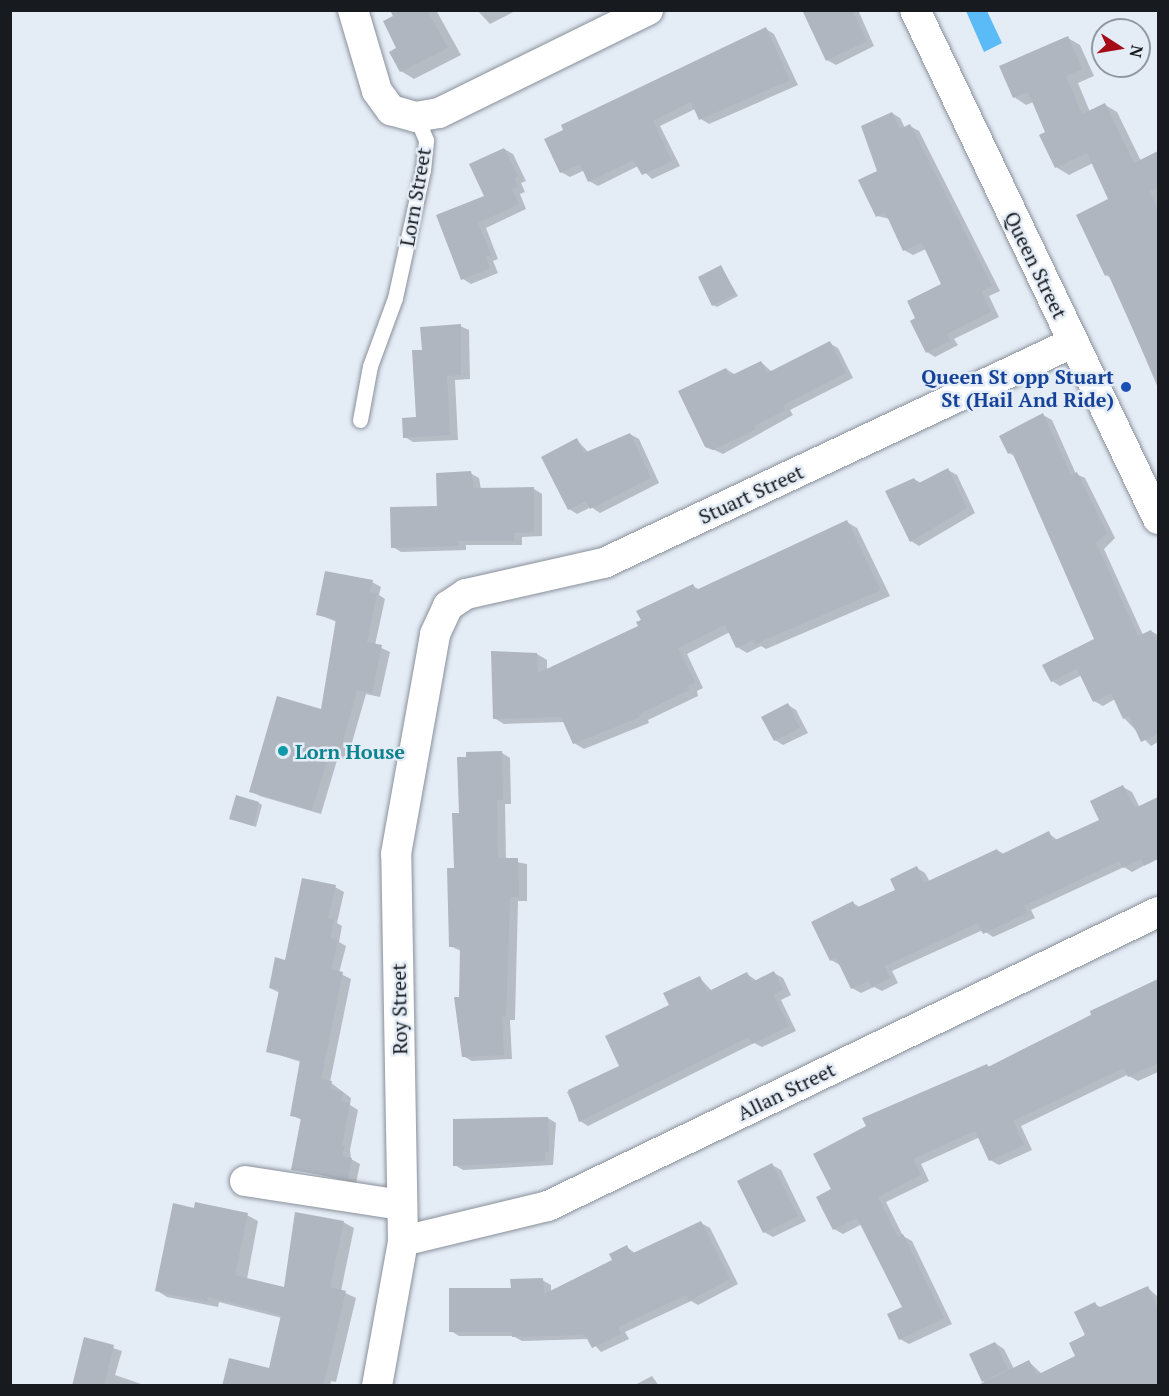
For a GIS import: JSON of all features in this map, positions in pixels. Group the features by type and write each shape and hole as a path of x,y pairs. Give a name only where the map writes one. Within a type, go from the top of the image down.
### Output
{"street":[{"path":"354,10 377,92 391,110 416,117"},
{"name":"Lorn Street","path":"416,117 439,113 648,10"},
{"name":"Queen Street","path":"915,10 1158,519"},
{"name":"Stuart Street","path":"435,634 448,606 465,594 604,562 1074,342"},
{"name":"Roy Street","path":"377,1386 403,1241 396,854 435,634"},
{"name":"Allan Street","path":"403,1241 548,1206 1158,912"},
{"path":"245,1181 402,1205"}],"lane":[{"name":"Lorn Street","path":"360,420 370,366 395,298 423,170 426,140 416,117"}],"water":[{"path":"966,11 987,11 1002,43 984,52"}],"building":[{"path":"390,10 427,10 448,48 400,72 389,52 396,48 383,21 393,16"},
{"path":"802,10 852,10 867,41 826,61"},
{"path":"766,27 790,80 699,120 691,102 653,121 672,161 642,175 633,160 588,182 580,164 560,173 544,139 563,130 561,125"},
{"path":"1068,36 1082,69 1066,76 1082,114 1105,103 1134,163 1158,151 1158,187 1150,191 1158,210 1158,385 1108,274 1105,276 1076,215 1108,199 1087,153 1055,168 1039,135 1045,132 1028,92 1013,98 999,66"},
{"path":"892,112 900,129 910,124 992,286 981,291 991,312 947,334 950,341 926,353 910,321 915,318 907,301 941,284 922,243 903,251 885,212 876,217 858,180 877,171 861,126"},
{"path":"504,148 518,176 514,178 518,187 512,189 519,204 478,223 491,255 486,257 490,268 461,280 436,215 484,196 469,164"},
{"path":"721,265 736,294 712,306 698,277"},
{"path":"461,324 461,375 447,376 450,435 403,438 402,418 416,417 412,350 422,350 420,327"},
{"path":"830,341 846,373 783,405 785,410 754,426 756,429 713,450 705,447 678,391 726,368 730,376 761,361 767,373"},
{"path":"1043,413 1071,475 1077,472 1107,533 1096,543 1138,636 1151,630 1158,644 1158,734 1141,742 1129,716 1123,719 1111,693 1093,702 1077,669 1051,682 1042,665 1094,639 1012,452 1008,454 999,436"},
{"path":"630,433 651,478 590,509 586,501 568,510 541,457 577,438 584,453"},
{"path":"948,468 967,508 910,542 885,491 914,478 917,484"},
{"path":"471,471 474,488 534,487 534,532 514,533 514,541 458,541 458,546 391,548 390,507 437,506 436,473"},
{"path":"847,520 881,590 755,644 753,640 736,648 725,625 678,648 695,682 688,686 689,690 639,714 640,717 573,744 561,717 493,719 491,651 537,653 538,673 638,626 636,622 641,620 636,611 693,584 696,590"},
{"path":"325,571 373,580 370,592 377,593 367,642 382,645 372,693 357,690 339,756 329,754 312,810 249,792 277,696 321,709 336,619 316,615"},
{"path":"788,703 800,728 774,741 761,717"},
{"path":"502,751 503,800 497,800 498,858 518,858 519,897 510,897 506,1016 502,1016 504,1055 462,1057 454,997 459,997 460,947 449,947 447,868 454,868 452,813 459,813 457,757 466,757 466,752"},
{"path":"1123,785 1135,808 1158,797 1158,859 1144,866 1141,859 1123,868 1119,861 1024,906 1027,913 983,934 978,923 885,966 890,978 872,987 869,981 851,989 836,958 830,961 811,922 853,901 856,908 895,890 890,879 917,866 924,883 997,849 1000,855 1049,831 1053,841 1099,820 1090,801"},
{"path":"236,795 259,802 253,826 229,819"},
{"path":"302,878 336,885 328,918 334,920 330,938 338,940 331,969 343,972 321,1079 332,1081 330,1089 343,1092 341,1101 350,1103 342,1145 345,1146 342,1156 352,1158 348,1179 291,1170 301,1118 290,1116 300,1060 266,1052 279,990 269,988 275,957 285,960"},
{"path":"774,971 783,990 773,995 789,1026 752,1044 749,1037 579,1122 568,1090 619,1066 605,1036 669,1005 663,993 700,976 707,992 747,972 752,982"},
{"path":"1158,979 1158,1063 1128,1077 1124,1068 1013,1121 1024,1145 989,1161 975,1131 913,1159 921,1175 878,1197 898,1237 903,1234 944,1318 899,1340 887,1314 902,1307 857,1218 833,1230 816,1197 831,1189 813,1154 866,1126 862,1118 987,1064 988,1067 1091,1015 1090,1011"},
{"path":"548,1117 549,1152 545,1152 545,1161 453,1166 453,1119"},
{"path":"772,1163 798,1216 763,1233 737,1181"},
{"path":"195,1202 248,1213 235,1275 284,1287 295,1212 344,1221 330,1287 346,1291 323,1386 222,1386 229,1358 269,1368 281,1315 208,1297 207,1302 155,1291 173,1203 194,1208"},
{"path":"701,1221 730,1279 689,1301 686,1295 618,1327 621,1334 592,1348 585,1335 512,1337 512,1332 449,1332 449,1288 511,1288 510,1279 543,1278 544,1294 612,1260 609,1254 627,1245 631,1254"},
{"path":"1148,1286 1158,1310 1158,1386 976,1386 1029,1360 1037,1375 1075,1356 1069,1343 1085,1335 1074,1312 1095,1302 1098,1308"},
{"path":"84,1337 114,1345 104,1386 72,1386"},
{"path":"995,1342 1008,1369 982,1382 969,1354"}],"place":[{"name":"Queen St opp Stuart St (Hail And Ride)","path":"1126,387"},
{"name":"Lorn House","path":"283,751"}]}
